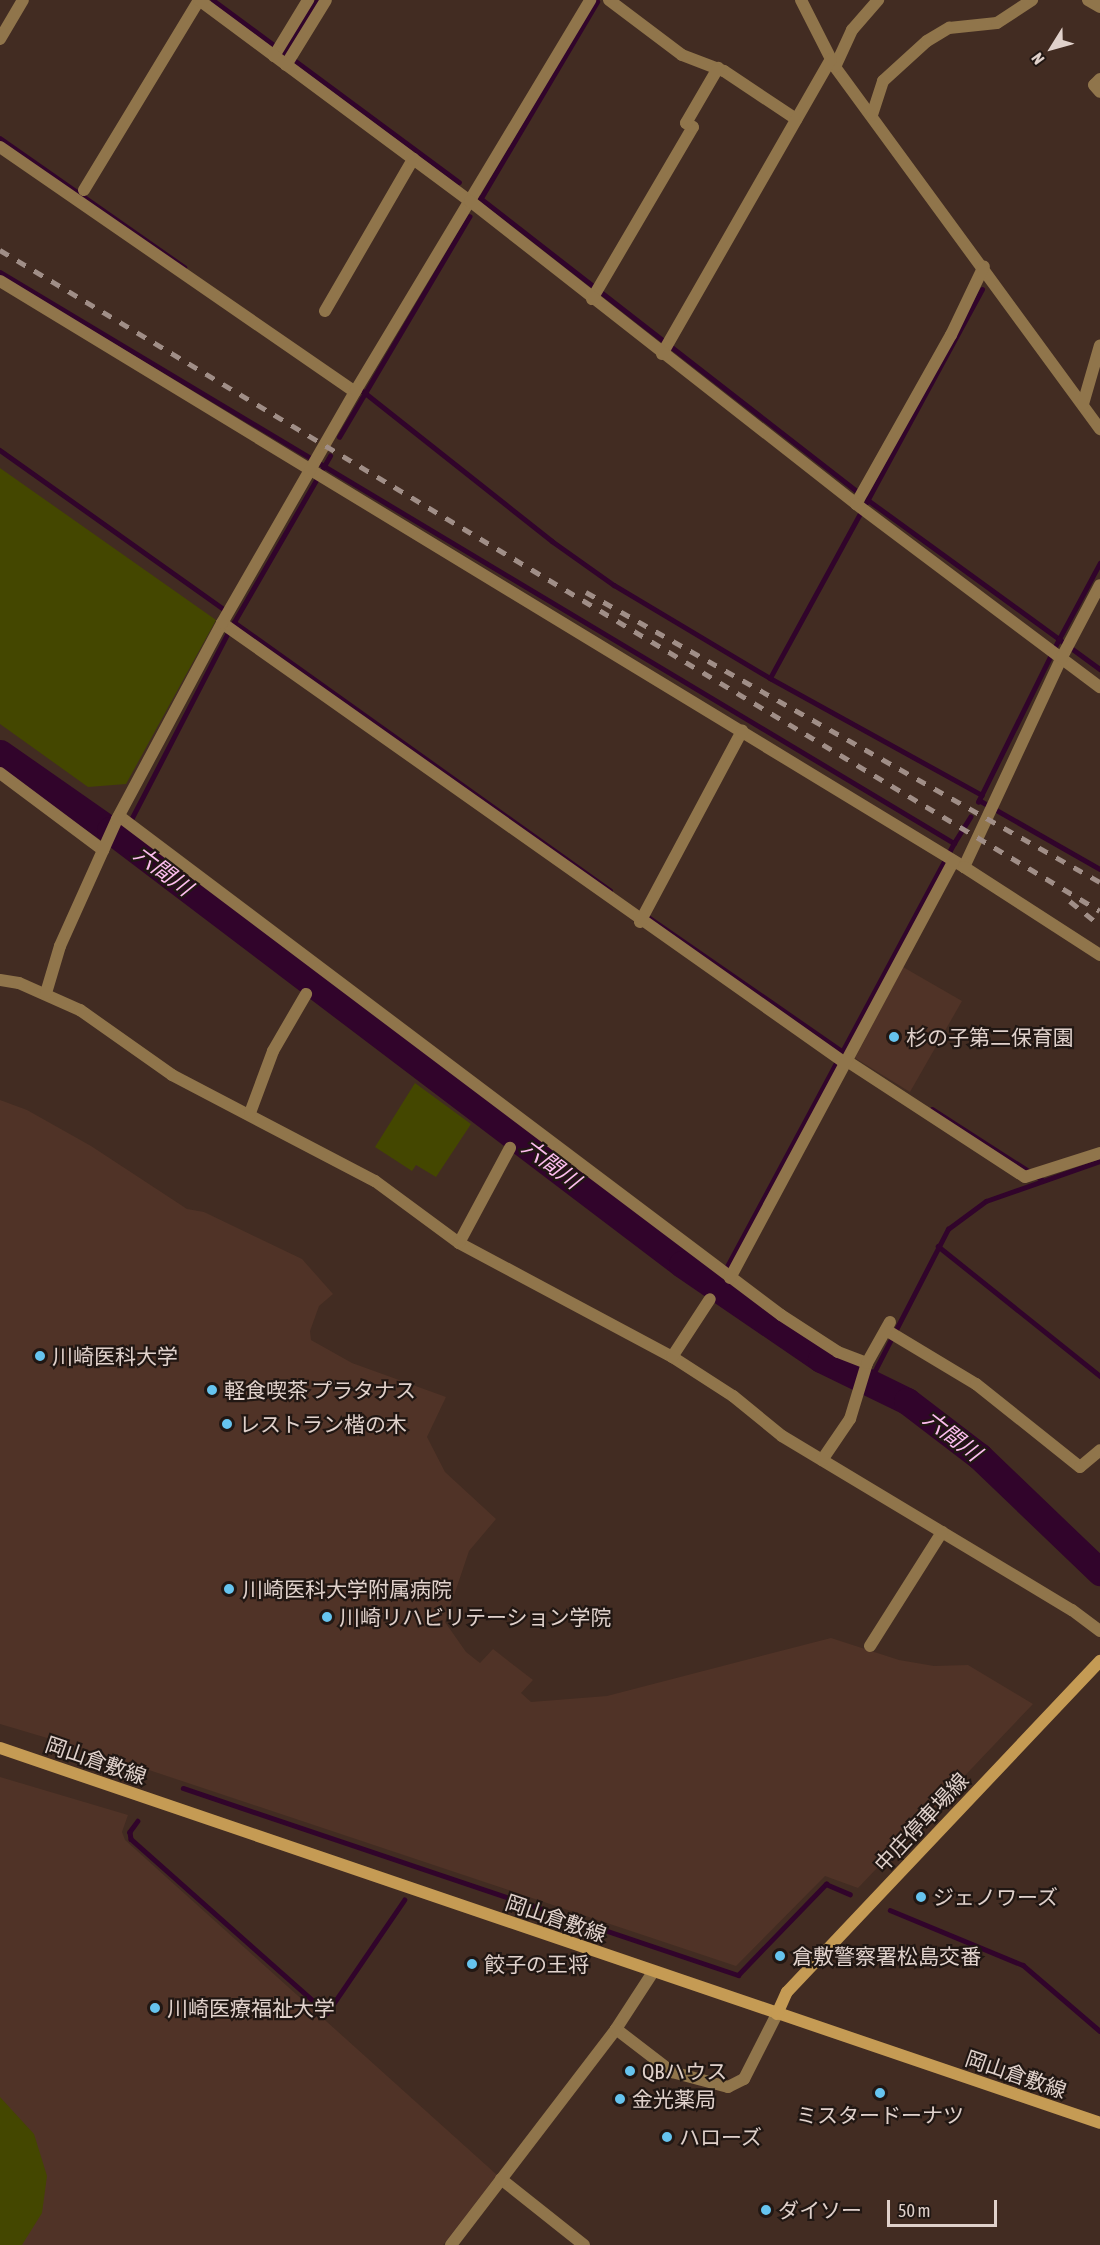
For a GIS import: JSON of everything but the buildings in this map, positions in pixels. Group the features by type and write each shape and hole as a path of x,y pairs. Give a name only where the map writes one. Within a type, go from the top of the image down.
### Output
{"main road":[{"name":"中庄停車場線","path":"777,2014 787,1992 1100,1661"},
{"name":"岡山倉敷線","path":"0,1748 1100,2123"}],"street":[{"path":"0,39 23,0"},
{"path":"84,190 199,0 278,51 413,159 596,293 861,502 1061,649 1100,687"},
{"path":"278,51 308,0"},
{"path":"289,60 326,0"},
{"path":"46,993 60,946 104,847 123,821 228,621 317,467 357,388 590,0"},
{"path":"609,0 682,55 718,69 796,119"},
{"path":"801,0 833,63 984,266 1100,429"},
{"path":"665,348 796,119 852,30 878,0"},
{"path":"872,116 883,81 927,40 949,28 997,23 1032,0"},
{"path":"1088,0 1100,7"},
{"path":"596,293 693,127 686,123 718,69"},
{"path":"1100,80 1094,85 1100,92"},
{"path":"0,147 357,388"},
{"path":"325,310 413,159"},
{"path":"861,502 951,335 984,266"},
{"path":"0,281 317,467 953,860 1100,955"},
{"path":"1083,404 1100,345"},
{"path":"726,1275 953,860 991,807 1061,649 1096,602 1100,585"},
{"path":"228,621 845,1059 1025,1177 1100,1153"},
{"path":"643,917 742,731"},
{"path":"0,773 104,847"},
{"path":"123,821 726,1275 838,1352 867,1365"},
{"path":"0,980 46,993 80,1010 172,1075 250,1113 375,1181 459,1244 672,1357 822,1460 1072,1610 1100,1631"},
{"path":"250,1113 273,1051 306,994"},
{"path":"459,1244 510,1148"},
{"path":"672,1357 710,1299"},
{"path":"822,1460 850,1419 858,1387 867,1365 890,1330 976,1384 1080,1467 1100,1450"},
{"path":"870,1646 942,1532"},
{"path":"451,2245 616,2029 653,1972"},
{"path":"616,2029 672,2072 728,2087 744,2079 777,2014"},
{"path":"501,2179 584,2245"}],"shaded area":[{"path":"0,468 216,620 126,784 88,787 0,724"},
{"path":"903,967 962,1001 910,1092 855,1058"},
{"path":"415,1083 471,1124 436,1177 416,1165 412,1171 375,1147"},
{"name":"川崎医科大学附属病院","path":"0,1100 27,1110 91,1146 187,1209 204,1212 302,1259 333,1294 319,1306 310,1331 311,1340 352,1363 446,1397 427,1437 445,1472 496,1519 469,1551 445,1622 466,1652 480,1663 493,1649 533,1680 521,1693 531,1702 607,1696 831,1638 899,1660 934,1666 968,1665 1033,1704 858,1888 825,1876 736,1966 101,1754 0,1724"},
{"name":"川崎医療福祉大学","path":"0,1777 128,1815 122,1832 125,1840 497,2175 443,2245 0,2245"},
{"path":"0,2097 34,2134 47,2176 42,2213 22,2245 0,2245"}],"waterway":[{"path":"213,0 459,182"},
{"path":"284,53 317,0"},
{"path":"481,198 597,2"},
{"path":"0,138 184,267"},
{"path":"479,197 868,500 1059,639 1100,563"},
{"path":"339,437 469,217"},
{"path":"0,272 954,843 970,817"},
{"path":"866,503 982,289"},
{"path":"359,388 552,541 614,585 770,678 982,795"},
{"path":"0,450 228,612"},
{"path":"323,468 330,456"},
{"path":"233,624 319,475"},
{"path":"770,678 862,510"},
{"path":"234,622 610,890"},
{"path":"121,839 229,631"},
{"path":"978,802 1059,639 1100,669"},
{"name":"六間川","path":"0,753 110,830 682,1264 821,1359 907,1401 979,1456 1100,1572"},
{"path":"979,800 1100,869"},
{"path":"716,1287 954,843"},
{"path":"644,914 849,1056"},
{"path":"932,1109 1041,1179"},
{"path":"869,1382 948,1229 986,1201 1100,1161"},
{"path":"938,1246 1100,1376"},
{"path":"183,1788 738,1975 826,1884 850,1894"},
{"path":"138,1821 130,1832 131,1839 327,2013 404,1900"},
{"path":"890,1910 1023,1965 1100,2031"}],"railway":[{"path":"0,250 1100,911"},
{"path":"586,592 1100,882"},
{"path":"1070,901 1100,925"}],"place":[{"name":"杉の子第二保育園","path":"894,1037"},
{"name":"川崎医科大学","path":"40,1356"},
{"name":"軽食喫茶 プラタナス","path":"212,1390"},
{"name":"レストラン楷の木","path":"227,1424"},
{"name":"川崎医科大学附属病院","path":"229,1589"},
{"name":"川崎リハビリテーション学院","path":"327,1617"},
{"name":"ジェノワーズ","path":"921,1897"},
{"name":"倉敷警察署松島交番","path":"780,1956"},
{"name":"餃子の王将","path":"472,1964"},
{"name":"川崎医療福祉大学","path":"155,2008"},
{"name":"QBハウス","path":"630,2071"},
{"name":"ミスタードーナツ","path":"880,2093"},
{"name":"金光薬局","path":"620,2099"},
{"name":"ハローズ","path":"667,2137"},
{"name":"ダイソー","path":"766,2210"}]}
